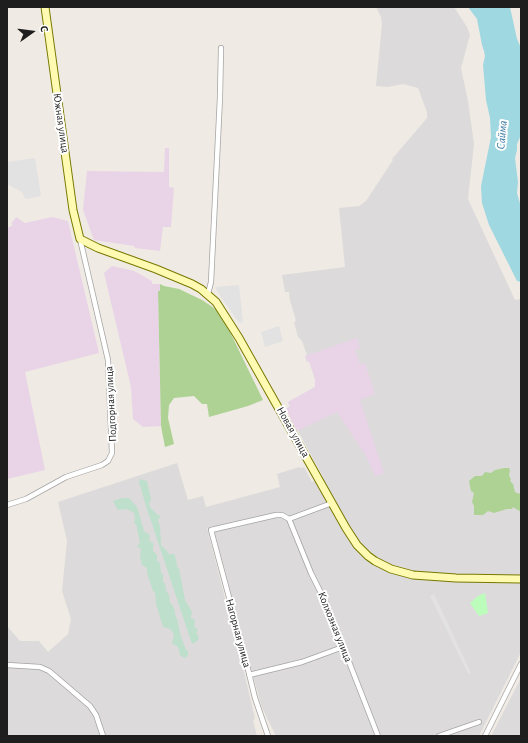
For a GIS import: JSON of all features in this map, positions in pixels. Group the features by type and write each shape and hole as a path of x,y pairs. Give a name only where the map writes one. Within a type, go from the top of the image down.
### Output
{"street":[{"name":"Южная улица","path":"45,7 73,210 80,239"},
{"path":"208,294 210,282 220,97 221,48"},
{"name":"Новая улица","path":"80,239 109,252 178,278 201,289 216,302 233,326 332,503 362,551 375,561 391,569 418,576 521,579"},
{"name":"Подгорная улица","path":"7,505 26,499 66,477 102,465 108,461 112,454 113,444 108,360 80,239"},
{"path":"289,519 332,503"},
{"name":"Нагорная улица","path":"268,736 255,698 211,530 276,515 282,515 289,519"},
{"name":"Колхозная улица","path":"289,519 378,736"},
{"path":"250,675 302,662 343,648"},
{"path":"485,736 521,664"},
{"path":"7,665 40,666 49,671 90,706 96,715 103,736"},
{"path":"439,736 479,722"}],"shaded area":[{"path":"376,7 454,7 467,27 470,35 461,68 468,101 474,144 468,199 515,300 521,299 521,652 479,736 276,736 261,705 213,526 207,528 244,672 255,719 253,720 257,736 7,736 7,626 20,641 39,641 48,652 68,634 71,619 62,591 67,541 58,502 177,463 188,500 203,496 206,507 280,487 277,474 299,467 304,467 312,482 323,477 286,409 290,406 288,402 315,387 316,382 309,361 307,362 305,356 307,355 302,341 298,337 289,292 285,292 282,275 345,267 339,208 359,206 366,201 393,160 392,159 427,118 427,112 418,88 403,84 388,87 376,86 382,24 381,17"},
{"path":"165,148 169,148 169,187 174,188 171,227 163,227 160,251 94,240 83,210 87,171 164,172"},
{"path":"35,158 41,196 27,199 22,192 7,184 7,162"},
{"path":"16,217 25,223 52,217 68,221 99,353 25,372 45,470 7,479 7,228 13,225 11,224"},
{"path":"112,266 134,271 152,281 152,284 160,284 160,291 158,291 161,426 143,427 133,419 131,387 104,273"},
{"path":"239,285 243,322 239,323 217,291 216,287"},
{"path":"279,326 283,341 265,347 261,332"},
{"path":"357,338 360,348 355,350 360,364 365,363 375,394 360,400 384,473 375,476 366,456 337,412 297,431 286,409 290,406 288,402 315,387 315,378 309,361 307,362 305,356"},
{"path":"434,594 471,673 468,674 430,596"},
{"path":"521,678 521,736 491,736"}],"green space":[{"path":"160,284 179,289 202,300 217,310 229,330 263,400 248,406 209,417 207,404 202,404 194,396 174,398 169,405 168,418 174,444 165,447 161,426 158,291 160,291"},
{"path":"509,468 510,481 513,484 515,492 521,494 521,512 513,507 512,509 494,513 488,511 483,515 474,515 474,506 472,502 474,493 471,491 469,481 475,476 482,476 485,472 491,473 495,470"},
{"path":"140,479 147,481 151,500 149,503 150,507 161,516 158,520 161,545 168,554 174,554 176,559 185,600 192,612 191,618 195,620 194,626 198,630 196,632 199,638 192,644 146,506 141,489 142,487 140,487"},
{"path":"129,498 137,507 144,531 148,533 150,537 149,541 153,543 153,551 157,555 157,561 160,563 161,573 163,574 163,582 165,583 166,591 169,595 170,603 175,610 181,637 186,650 188,651 187,657 184,658 180,655 178,647 172,643 174,636 173,632 170,629 163,627 156,604 155,592 153,591 147,573 147,568 142,565 140,556 141,548 137,547 140,542 137,526 134,523 134,513 127,509 118,510 113,501"},
{"path":"485,593 488,613 479,616 470,603 478,596"}],"water":[{"name":"Сайма","path":"468,7 510,7 517,39 521,48 521,135 517,144 515,158 518,182 517,193 521,207 521,282 517,281 489,225 482,203 481,186 491,137 490,118 486,100 483,65 485,56 477,19"}]}
